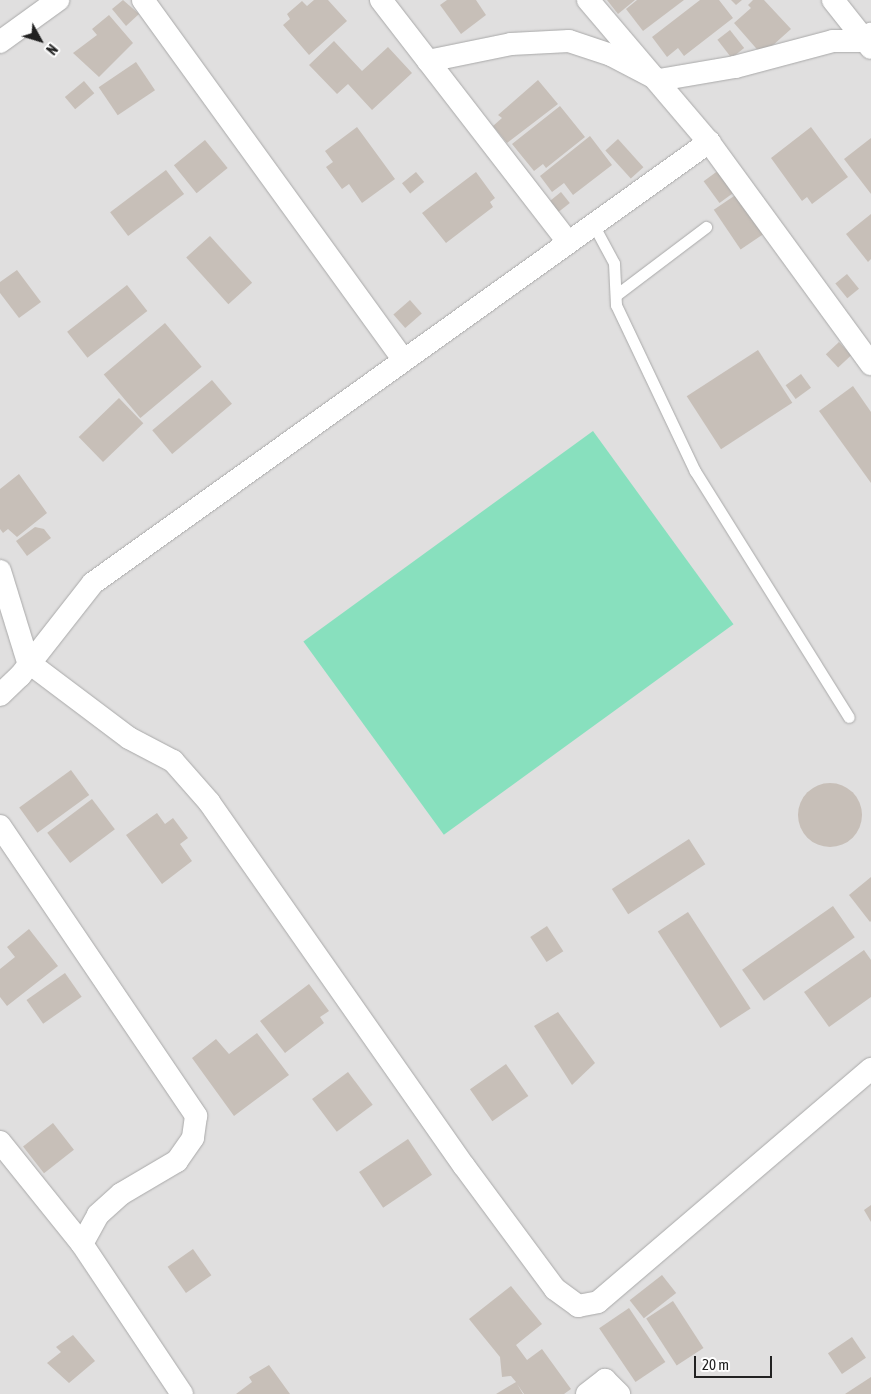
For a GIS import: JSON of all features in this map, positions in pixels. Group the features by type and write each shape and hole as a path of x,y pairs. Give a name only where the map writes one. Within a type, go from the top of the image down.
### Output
{"street":[{"path":"0,42 58,0"},
{"path":"143,0 403,359"},
{"path":"381,0 568,242"},
{"path":"588,0 659,80 710,142 871,364"},
{"path":"833,0 869,41"},
{"path":"428,61 511,44 569,41 611,55 659,80 735,67 832,41 869,41"},
{"path":"0,695 94,583 403,359 710,142"},
{"path":"0,571 28,662 129,738 172,761 209,802 464,1166 555,1289 578,1306 598,1302 871,1069"},
{"path":"0,826 196,1116 193,1138 177,1161 121,1194 98,1215 82,1244"},
{"path":"0,1142 82,1244 182,1394"},
{"path":"587,1394 605,1380 619,1394"}],"lane":[{"path":"593,224 614,263 616,295 636,351 695,471 849,716"},
{"path":"616,295 706,227"}],"shaded area":[{"path":"0,0 871,0 871,1394 0,1394"}],"green space":[{"path":"593,431 733,624 444,835 303,641"}],"building":[{"path":"123,0 139,14 126,26 112,9"},
{"path":"314,0 328,0 347,21 309,55 283,25 290,19 287,14 302,1 307,6"},
{"path":"447,0 476,0 486,15 461,34 440,5"},
{"path":"607,0 635,0 618,14"},
{"path":"637,0 684,0 643,31 626,9"},
{"path":"700,0 719,0 733,18 684,56 678,48 667,57 652,37"},
{"path":"731,0 742,0 736,5"},
{"path":"753,0 764,0 791,29 762,55 734,23 751,8 748,5"},
{"path":"109,15 133,43 99,77 73,53 97,35 92,29"},
{"path":"730,30 744,48 732,58 717,40"},
{"path":"334,41 362,71 388,47 412,73 372,110 348,84 337,94 309,65"},
{"path":"136,62 155,90 118,115 99,87"},
{"path":"538,80 558,104 507,143 493,126 502,118 498,115"},
{"path":"84,81 94,93 75,109 65,97"},
{"path":"560,106 585,137 546,168 543,164 534,171 512,144"},
{"path":"357,127 395,179 362,203 349,184 342,189 326,167 333,162 325,151"},
{"path":"811,127 848,177 812,204 807,197 802,201 771,158"},
{"path":"590,136 612,165 573,195 564,183 552,192 540,176"},
{"path":"871,138 871,194 844,159"},
{"path":"618,139 643,167 631,179 605,150"},
{"path":"205,140 228,168 197,193 174,165"},
{"path":"166,170 184,194 128,236 110,212"},
{"path":"719,170 735,192 719,203 704,181"},
{"path":"416,172 424,182 410,193 402,183"},
{"path":"476,172 495,198 490,202 493,207 446,243 422,213"},
{"path":"561,192 570,203 555,215 546,204"},
{"path":"737,194 764,234 741,249 714,210"},
{"path":"871,214 871,259 868,262 846,234"},
{"path":"210,236 252,283 228,304 186,257"},
{"path":"17,270 41,302 19,318 0,293 0,282"},
{"path":"847,274 859,289 847,298 835,283"},
{"path":"127,285 147,311 87,358 67,332"},
{"path":"410,300 422,314 405,328 393,314"},
{"path":"165,323 202,367 140,418 104,374"},
{"path":"839,342 851,355 838,367 826,354"},
{"path":"758,350 792,403 721,449 687,396"},
{"path":"801,374 811,388 796,399 786,385"},
{"path":"212,380 232,404 172,454 152,430"},
{"path":"853,386 871,412 871,483 819,411"},
{"path":"119,398 143,423 103,462 79,437"},
{"path":"19,474 47,513 17,537 8,529 3,533 0,529 0,489"},
{"path":"35,527 44,529 51,538 27,556 16,541"},
{"path":"71,770 89,795 37,833 19,808"},
{"path":"830,783 842,786 853,792 859,803 862,815 859,827 853,838 842,844 830,847 818,844 807,838 801,827 798,815 801,803 807,792 818,786"},
{"path":"92,799 115,829 70,863 47,833"},
{"path":"157,813 165,824 173,818 188,838 180,844 192,861 162,884 126,835"},
{"path":"689,839 705,864 628,914 612,889"},
{"path":"871,877 871,921 870,922 849,895"},
{"path":"833,906 855,937 764,1001 742,970"},
{"path":"688,912 751,1008 720,1028 658,932"},
{"path":"547,926 563,951 547,962 530,937"},
{"path":"29,929 58,966 7,1006 0,997 0,969 15,957 7,947"},
{"path":"864,950 871,960 871,997 829,1027 804,992"},
{"path":"65,973 82,997 43,1024 26,1000"},
{"path":"309,984 329,1011 320,1017 324,1023 285,1053 260,1021"},
{"path":"558,1012 595,1063 572,1085 534,1026"},
{"path":"257,1033 289,1075 234,1116 192,1058 216,1039 229,1054"},
{"path":"506,1064 528,1096 492,1121 470,1089"},
{"path":"348,1072 373,1105 337,1132 312,1099"},
{"path":"53,1123 74,1150 44,1173 23,1146"},
{"path":"408,1139 432,1175 383,1208 359,1172"},
{"path":"871,1205 871,1222 864,1210"},
{"path":"193,1249 211,1275 186,1293 168,1267"},
{"path":"662,1275 676,1293 644,1318 630,1300"},
{"path":"511,1286 542,1324 516,1345 527,1360 542,1349 571,1389 564,1394 524,1394 517,1384 523,1394 496,1394 516,1382 511,1376 502,1377 500,1357 469,1319"},
{"path":"673,1301 703,1348 677,1365 646,1318"},
{"path":"629,1308 665,1362 636,1382 599,1328"},
{"path":"73,1335 95,1361 69,1383 47,1363 61,1352 56,1347"},
{"path":"852,1337 866,1358 842,1374 828,1353"},
{"path":"269,1365 290,1394 236,1394 252,1382 249,1377"},
{"path":"871,1377 871,1394 845,1394"}]}
